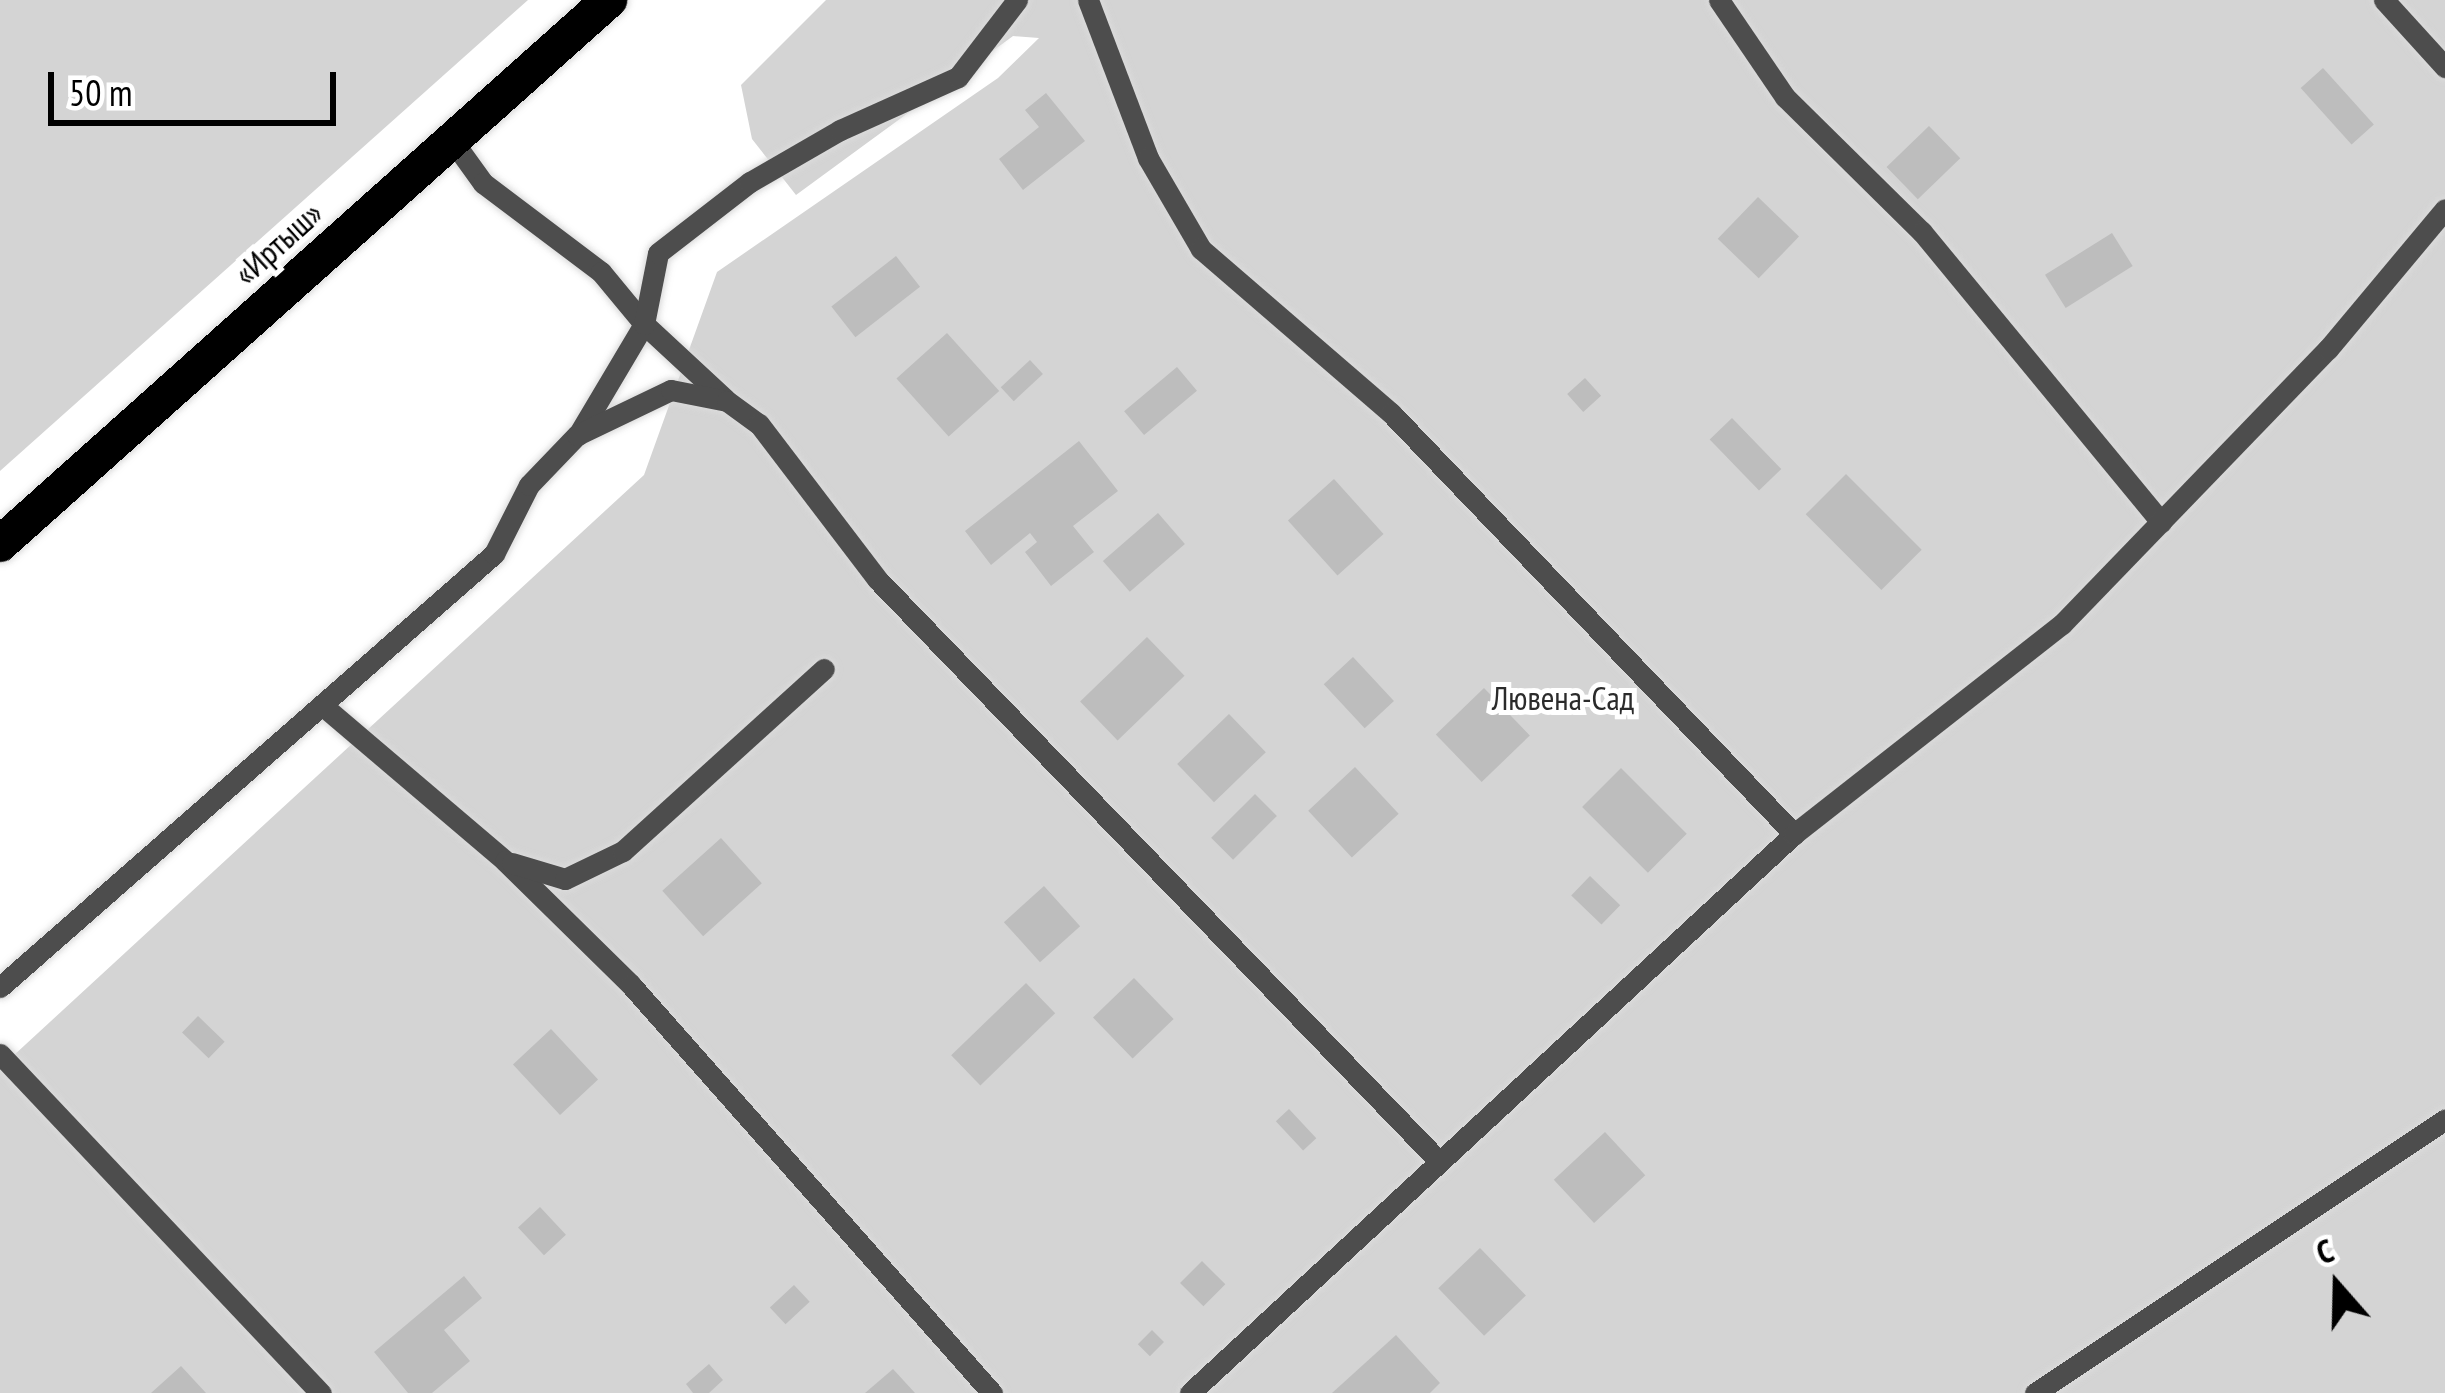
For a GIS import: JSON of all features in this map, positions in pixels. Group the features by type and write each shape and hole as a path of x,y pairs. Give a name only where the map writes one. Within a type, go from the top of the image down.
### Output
{"highway":[{"name":"«Иртыш»","path":"0,544 609,0"}],"lane":[{"path":"0,987 494,554 529,485 577,436 644,324 658,253 750,182 840,130 958,77 1017,0"},
{"path":"1088,0 1148,158 1202,249 1391,413 1794,834"},
{"path":"1719,0 1785,97 1922,232 2161,522"},
{"path":"2384,0 2445,67"},
{"path":"452,140 483,183 602,272 644,324 759,424 877,579 1437,1159"},
{"path":"1190,1393 1437,1159 1794,834 2062,624 2328,349 2445,208"},
{"path":"577,436 671,390 728,401"},
{"path":"506,861 565,879 623,851 824,669"},
{"path":"322,704 506,861 631,985 992,1393"},
{"path":"0,1054 321,1393"},
{"path":"2035,1393 2445,1120"}],"green space":[{"path":"0,0 528,0 0,471"},
{"name":"Лювена-Сад","path":"826,0 2445,0 2445,1393 0,1393 0,1068 644,475 717,272 998,78 1039,38 1013,36 796,195 752,139 741,85"}],"building":[{"path":"2323,68 2374,124 2352,145 2301,88"},
{"path":"1046,93 1085,141 1023,190 999,159 1039,127 1025,110"},
{"path":"1929,126 1960,158 1918,199 1887,167"},
{"path":"1758,197 1799,237 1759,278 1718,239"},
{"path":"2112,233 2133,266 2066,308 2045,275"},
{"path":"896,256 920,287 855,337 831,306"},
{"path":"947,333 999,391 949,436 896,379"},
{"path":"1030,360 1043,374 1014,401 1001,387"},
{"path":"1177,367 1197,391 1144,435 1124,411"},
{"path":"1585,378 1601,396 1583,412 1567,394"},
{"path":"1732,418 1781,469 1759,491 1710,440"},
{"path":"1079,441 1118,491 1073,526 1094,552 1051,586 1025,552 1037,542 1030,533 991,565 965,531"},
{"path":"1846,474 1922,550 1881,590 1806,514"},
{"path":"1334,479 1384,534 1337,575 1288,520"},
{"path":"1158,513 1185,544 1130,592 1103,561"},
{"path":"1147,637 1185,676 1118,740 1080,702"},
{"path":"1353,657 1394,701 1365,728 1324,684"},
{"path":"1484,688 1530,735 1482,782 1436,735"},
{"path":"1229,714 1266,752 1214,802 1177,764"},
{"path":"1355,767 1399,814 1352,857 1308,811"},
{"path":"1621,768 1687,834 1648,873 1582,807"},
{"path":"1255,794 1277,816 1233,860 1211,838"},
{"path":"721,838 762,883 703,936 662,891"},
{"path":"1590,876 1620,905 1601,925 1571,895"},
{"path":"1044,886 1080,926 1040,962 1004,922"},
{"path":"1134,978 1174,1019 1133,1059 1093,1018"},
{"path":"1026,983 1055,1013 980,1085 951,1055"},
{"path":"198,1016 225,1042 209,1058 182,1033"},
{"path":"551,1029 598,1079 560,1115 513,1064"},
{"path":"1289,1109 1316,1138 1303,1151 1276,1121"},
{"path":"1605,1132 1645,1175 1594,1223 1554,1180"},
{"path":"540,1207 566,1235 544,1255 518,1227"},
{"path":"1480,1248 1526,1295 1484,1336 1438,1288"},
{"path":"1202,1261 1225,1284 1203,1306 1180,1283"},
{"path":"464,1276 482,1298 444,1330 470,1361 432,1393 408,1393 374,1352"},
{"path":"794,1285 810,1302 786,1324 770,1308"},
{"path":"1152,1330 1164,1342 1150,1356 1138,1344"},
{"path":"1396,1335 1440,1383 1430,1393 1332,1393"},
{"path":"709,1364 723,1380 709,1393 693,1393 686,1384"},
{"path":"181,1366 206,1393 151,1393"},
{"path":"893,1369 915,1393 865,1393"}]}
